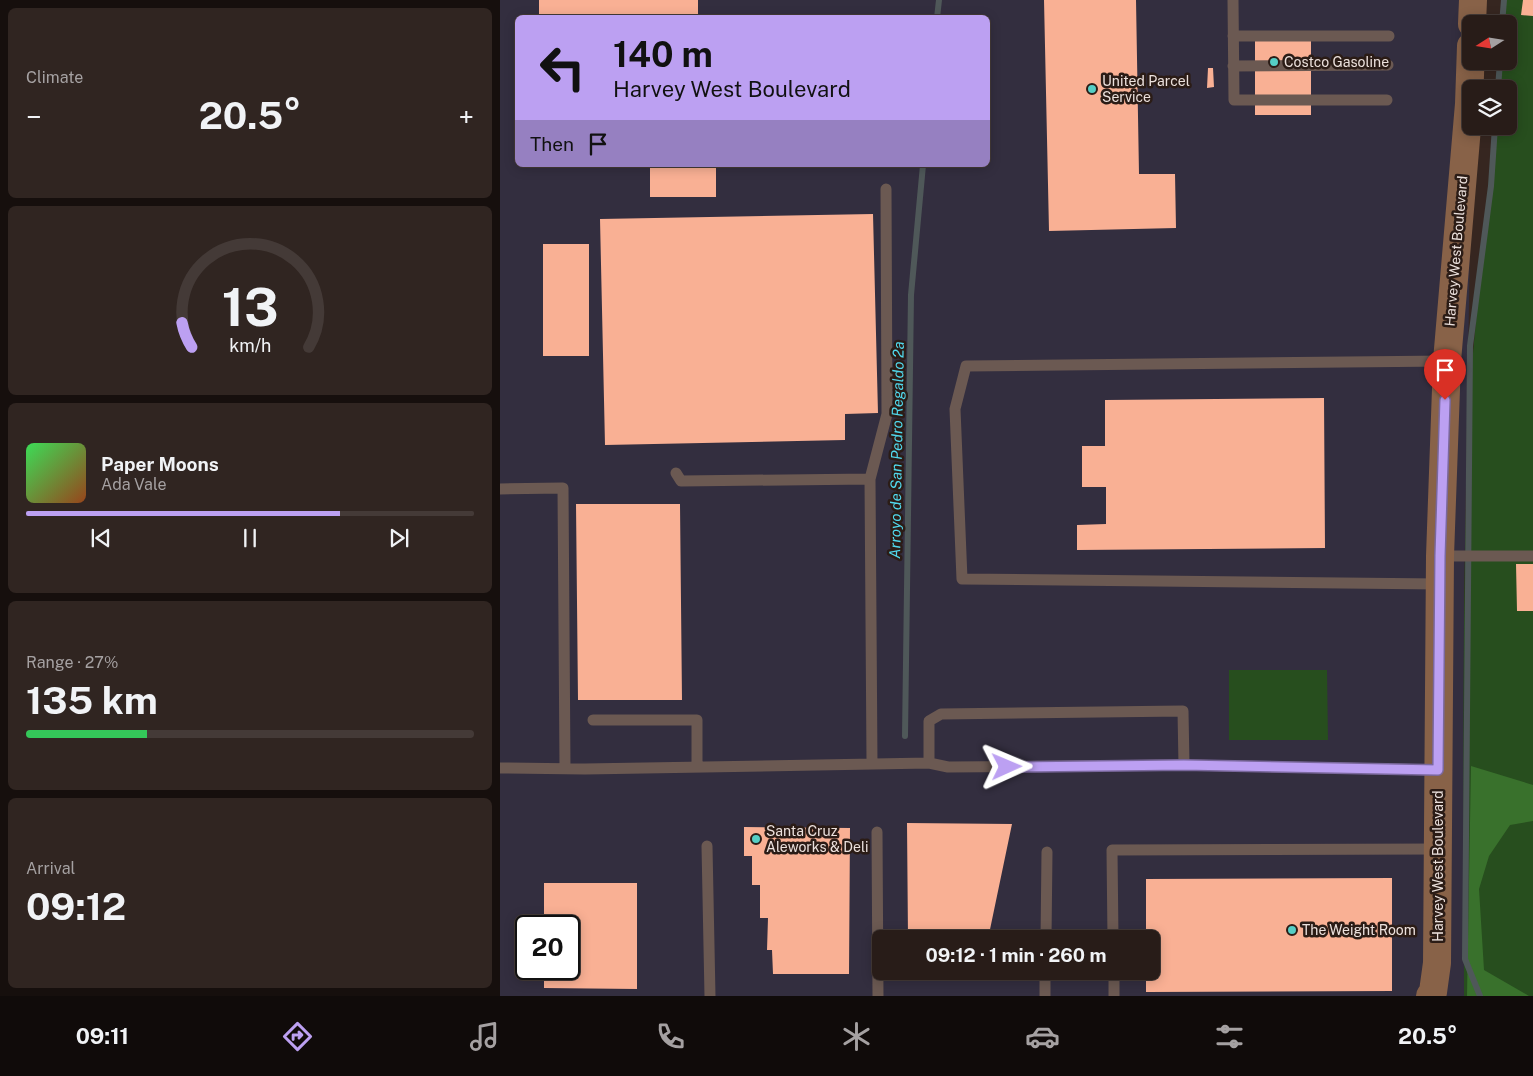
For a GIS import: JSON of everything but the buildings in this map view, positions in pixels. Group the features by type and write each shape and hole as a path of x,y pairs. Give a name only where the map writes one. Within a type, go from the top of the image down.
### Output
{"street":[{"path":"1472,15 1473,0"},
{"name":"Harvey West Boulevard","path":"1430,996 1434,992 1437,964 1440,556 1447,361 1469,104 1470,70"}],"lane":[{"path":"1233,0 1234,100 1387,100"},
{"path":"1233,36 1390,36"},
{"path":"1233,66 1388,65"},
{"path":"872,762 870,479 887,414 886,189"},
{"path":"1440,584 962,579 955,409 966,366 1447,361"},
{"path":"676,473 681,481 870,479"},
{"path":"500,489 562,488 565,768"},
{"path":"1440,556 1533,556"},
{"path":"929,762 929,721 941,714 1183,711 1184,765"},
{"path":"593,720 697,720 697,767"},
{"path":"500,768 697,767 929,762 948,767 1184,765 1438,770"},
{"path":"877,832 878,996"},
{"path":"707,846 710,996"},
{"path":"1113,930 1112,850 1438,848"},
{"path":"1046,930 1047,852"},
{"path":"1045,980 1045,996"},
{"path":"1114,980 1114,996"}],"shaded area":[{"path":"500,0 1474,0 1474,15 1462,15 1462,70 1473,70 1473,80 1462,80 1462,135 1472,135 1464,605 1465,996 500,996"}],"green space":[{"path":"1502,0 1533,0 1533,996 1464,996 1463,779 1468,394 1493,135 1517,135 1517,80 1498,80 1498,70 1518,70 1518,15 1501,15"},
{"path":"1229,670 1327,670 1328,740 1229,740"},
{"path":"1471,766 1533,785 1533,821 1510,825 1489,856 1479,889 1484,970 1529,996 1467,996"}],"waterway":[{"name":"Arroyo de San Pedro Regaldo 2a","path":"937,15 939,0"},
{"path":"1503,15 1504,0"},
{"path":"1499,70 1499,80"},
{"path":"1480,996 1465,959 1470,346 1491,186 1494,135"},
{"name":"Arroyo de San Pedro Regaldo 2a","path":"905,736 911,295 923,167"}],"place":[{"name":"Costco Gasoline","path":"1274,62"},
{"name":"United Parcel Service","path":"1092,89"},
{"name":"Santa Cruz Aleworks & Deli","path":"756,839"},
{"name":"The Weight Room","path":"1292,930"}],"route":[{"path":"1007,767 1184,765 1438,770 1440,556 1445,400"}]}
